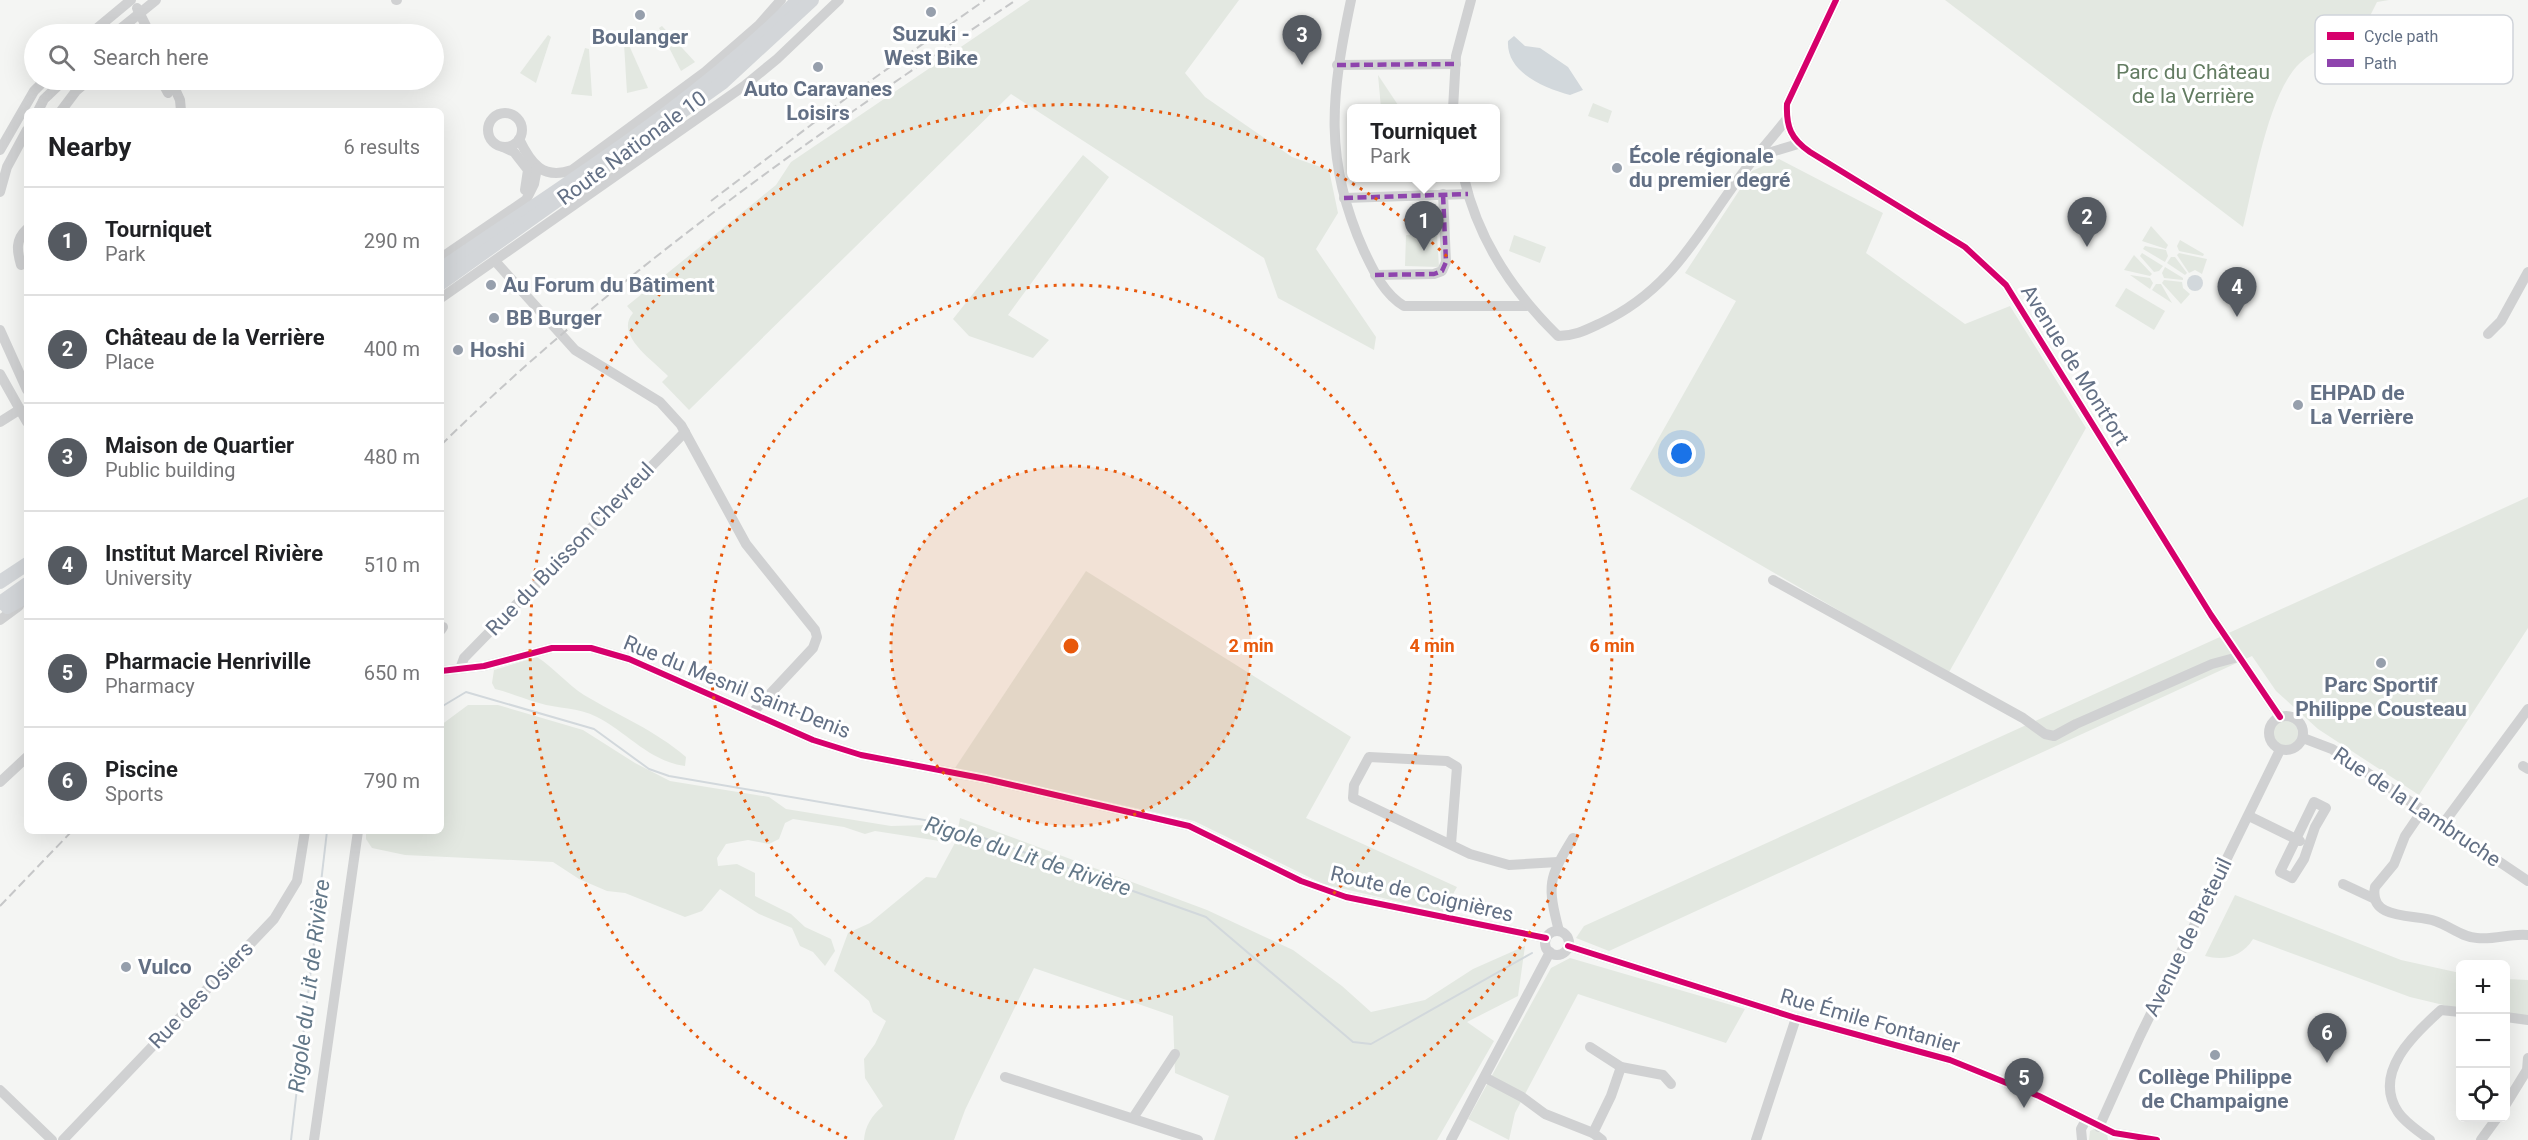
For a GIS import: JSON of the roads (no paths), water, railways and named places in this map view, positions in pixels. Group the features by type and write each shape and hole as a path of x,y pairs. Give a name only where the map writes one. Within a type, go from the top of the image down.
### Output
{"main road":[{"path":"759,26 787,0"},
{"path":"444,267 680,103 748,48 798,0"},
{"name":"Route Nationale 10","path":"444,281 722,83 812,0"},
{"path":"0,582 24,564"},
{"path":"0,603 24,586"},
{"path":"0,612 24,598"}],"street":[{"path":"102,24 131,0 145,24"},
{"path":"126,24 156,0"},
{"path":"519,139 537,168 548,174 572,170 684,88 759,26 781,0"},
{"path":"444,296 744,86 777,59 839,0"},
{"path":"1351,0 1337,65 1333,111 1334,147 1344,198 1375,275 1395,301 1404,306 1527,306"},
{"path":"1453,104 1456,64 1471,0"},
{"path":"1465,182 1486,239 1527,306 1558,336 1572,336 1616,316 1656,286 1685,255 1745,169 1786,120 1791,93 1836,0"},
{"path":"1337,65 1456,64"},
{"path":"24,108 35,90"},
{"path":"40,108 44,99 53,90"},
{"path":"63,108 77,90"},
{"path":"176,90 181,108"},
{"path":"0,150 24,108"},
{"path":"503,147 512,145 519,139 522,128 518,119 506,112 497,114 489,122 488,132 491,140 503,147 514,152 528,170 527,187 513,207"},
{"path":"1758,156 1798,144 1786,120"},
{"path":"0,192 7,167 24,136"},
{"name":"Avenue de Montfort","path":"1798,144 1965,247 2006,285 2238,657 2280,717"},
{"path":"444,256 531,194 537,168"},
{"path":"1375,275 1434,274 1442,271 1446,262 1443,194"},
{"path":"1344,198 1468,194"},
{"path":"24,232 16,248 21,265 24,264"},
{"path":"495,261 575,350 660,402 685,432 746,544 815,630 817,637 813,648 754,711"},
{"path":"2488,334 2501,321 2528,272"},
{"path":"0,330 24,384"},
{"path":"0,374 24,418"},
{"path":"0,422 19,410"},
{"name":"Rue du Buisson Chevreul","path":"460,669 464,658 685,432"},
{"path":"1773,580 2023,718 2045,734 2054,736 2191,674 2238,657"},
{"path":"0,620 24,604"},
{"name":"Rue du Mesnil Saint-Denis","path":"444,671 484,666 552,648 591,648 629,659 754,711 813,740 861,755 986,779"},
{"path":"2442,824 2528,709"},
{"path":"2280,717 2296,719 2303,728 2303,738 2297,747 2280,750 2269,736 2271,725 2280,717"},
{"name":"Rue de la Lambruche","path":"2303,738 2332,749 2528,881"},
{"name":"Avenue de Breteuil","path":"2099,1127 2140,1036 2280,750"},
{"path":"1451,844 1457,767 1447,761 1369,757 1354,785 1353,798 1470,854 1509,865 1558,862"},
{"path":"0,782 24,760"},
{"name":"Route de Coignières","path":"986,779 1189,826 1301,881 1346,897 1546,938"},
{"path":"2313,802 2326,808 2314,827 2310,845 2292,878 2280,872 2295,838 2313,802"},
{"path":"2422,811 2405,836 2394,864 2379,880 2374,894 2382,909 2390,913 2428,918 2462,935 2476,938 2528,935"},
{"path":"2249,816 2310,845"},
{"name":"Rue des Osiers","path":"63,1140 274,919 297,882 305,834"},
{"path":"314,1140 358,834"},
{"path":"1559,931 1549,891 1558,862 1572,838"},
{"path":"2343,884 2375,898"},
{"path":"1559,931 1565,935 1568,946 1561,954 1550,952 1545,946 1546,938 1551,932 1559,931"},
{"name":"Rue Émile Fontanier","path":"1568,946 1796,1018 1950,1060 2039,1096 2113,1136 2157,1140"},
{"path":"1451,1140 1486,1078 1550,952"},
{"path":"2430,1140 2398,1112 2390,1086 2392,1068 2416,1032 2441,1010 2456,1012"},
{"path":"1756,1140 1796,1018"},
{"path":"2510,1018 2528,1020"},
{"path":"1590,1047 1621,1067 1663,1075 1671,1084"},
{"path":"1133,1118 1176,1054"},
{"path":"2510,1096 2527,1070 2528,1058"},
{"path":"1486,1078 1522,1097 1545,1114 1598,1137 1621,1067"},
{"path":"1005,1077 1198,1140"},
{"path":"0,1090 52,1140"},
{"path":"2082,1140 2081,1130 2086,1120"},
{"path":"2481,1140 2493,1122"}],"waterway":[{"name":"Rigole du Lit de Rivière","path":"444,705 466,692 594,729 649,769 669,776 942,823 1206,917 1353,1042 1371,1044 1532,953"},
{"name":"Rigole du Lit de Rivière","path":"291,1140 327,834"}],"railway":[{"path":"711,201 849,96 985,0"},
{"path":"444,442 576,322 646,264 791,155 1016,0"},
{"path":"0,906 69,834"}],"place":[{"name":"Suzuki - West Bike","path":"931,12"},
{"name":"Boulanger","path":"640,15"},
{"name":"Maison de Quartier","path":"1302,65"},
{"name":"Auto Caravanes Loisirs","path":"818,67"},
{"name":"École régionale du premier degré","path":"1617,168"},
{"name":"Château de la Verrière","path":"2087,247"},
{"name":"Tourniquet","path":"1424,251"},
{"name":"Au Forum du Bâtiment","path":"491,285"},
{"name":"Institut Marcel Rivière","path":"2237,317"},
{"name":"BB Burger","path":"494,318"},
{"name":"Hoshi","path":"458,350"},
{"name":"EHPAD de La Verrière","path":"2298,405"},
{"name":"Parc Sportif Philippe Cousteau","path":"2381,663"},
{"name":"Vulco","path":"126,967"},
{"name":"Collège Philippe de Champaigne","path":"2215,1055"},
{"name":"Piscine","path":"2327,1063"},
{"name":"Pharmacie Henriville","path":"2024,1108"}],"park label":[{"name":"Parc du Château de la Verrière","path":"2193,84"}]}
